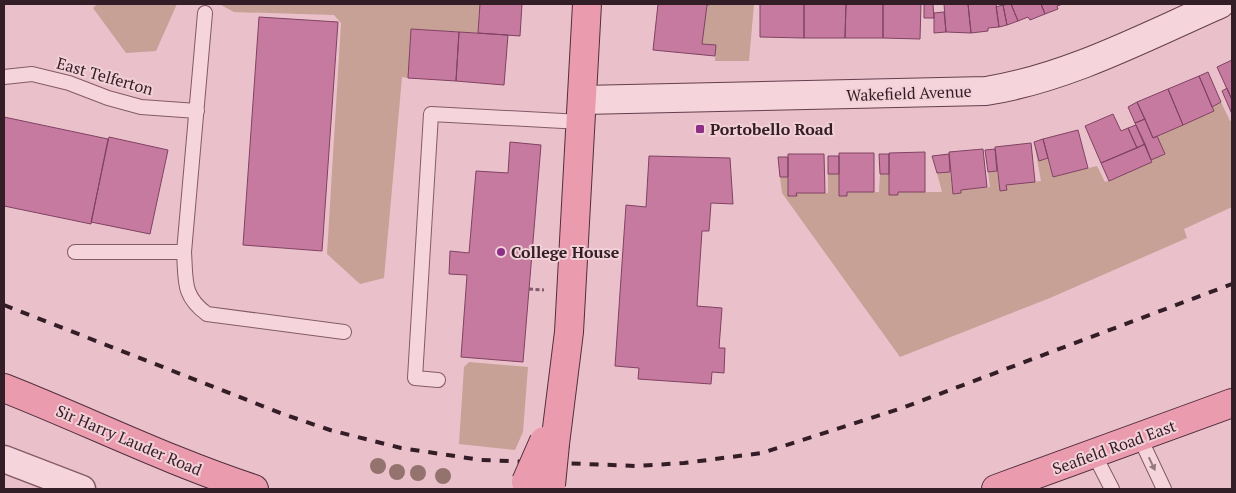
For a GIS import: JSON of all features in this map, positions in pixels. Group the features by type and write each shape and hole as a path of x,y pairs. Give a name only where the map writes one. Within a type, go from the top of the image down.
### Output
{"main road":[{"path":"538,486 560,404 569,332 587,4"},
{"name":"Sir Harry Lauder Road","path":"4,388 81,419 169,459 254,489"},
{"name":"Seafield Road East","path":"996,489 1232,403"},
{"path":"169,459 206,489"},
{"path":"169,459 231,489"}],"street":[{"name":"Wakefield Avenue","path":"581,111 753,98 986,91 1023,84 1057,73 1220,4"},
{"path":"4,459 82,489"}],"lane":[{"path":"205,13 184,252 188,291 194,305 207,314 344,332"},
{"name":"East Telferton","path":"4,77 32,74 141,107 197,111"},
{"path":"438,380 415,378 430,114 581,111"},
{"path":"75,252 184,252"},
{"path":"1140,438 1164,489"},
{"path":"1094,454 1112,489"}],"path":[{"path":"532,250 548,251"},
{"path":"529,289 545,290"}],"shaded area":[{"path":"97,4 177,4 156,51 126,53 93,8"},
{"path":"219,4 480,4 478,33 411,29 408,78 402,77 384,278 360,284 327,254 341,23 334,15 234,12"},
{"path":"754,4 749,61 715,61 716,45 702,44 707,5"},
{"path":"1221,102 1230,121 1232,120 1232,207 1184,229 1187,238 1050,298 900,357 782,193 780,177 788,177 788,196 796,196 796,193 828,193 828,174 839,174 839,196 847,196 847,192 879,192 880,174 889,174 889,195 898,195 898,192 942,192 937,173 950,172 953,194 961,193 961,190 990,187 988,172 997,171 1000,191 1006,190 1006,185 1041,181 1034,142 1039,161 1048,158 1053,177 1097,166 1105,182 1152,162 1157,136 1214,111 1212,107"},
{"path":"469,362 528,367 523,432 515,450 459,444 464,367"}],"building":[{"path":"480,4 522,4 520,36 478,33"},
{"path":"658,4 714,4 707,5 702,44 716,45 715,56 653,50"},
{"path":"760,4 804,4 804,38 760,37"},
{"path":"804,4 846,4 845,38 804,38"},
{"path":"846,4 883,4 883,38 845,38"},
{"path":"883,4 921,4 920,39 883,38"},
{"path":"924,4 933,4 934,18 924,18"},
{"path":"944,4 968,4 971,33 946,32"},
{"path":"968,4 996,4 999,27 988,28 988,31 971,33"},
{"path":"1011,4 1041,4 1045,14 1030,20 1028,17 1018,21"},
{"path":"1011,4 1018,21 1007,25 1003,5"},
{"path":"1041,4 1063,4 1057,6 1058,9 1045,14"},
{"path":"1003,5 1007,25 999,27 996,7"},
{"path":"944,12 946,32 934,33 934,13"},
{"path":"259,17 338,22 322,251 243,245"},
{"path":"411,29 459,32 456,81 408,78"},
{"path":"459,32 508,35 504,85 456,81"},
{"path":"1232,60 1232,100 1217,67"},
{"path":"1208,72 1221,102 1212,107 1199,76"},
{"path":"1199,76 1214,111 1183,125 1168,89"},
{"path":"1227,88 1232,100 1232,114 1222,91"},
{"path":"1168,89 1183,125 1153,138 1137,102"},
{"path":"1137,102 1145,119 1135,123 1128,107"},
{"path":"1113,114 1121,131 1128,128 1137,148 1101,163 1085,126"},
{"path":"4,117 108,139 91,224 4,206"},
{"path":"1145,119 1153,138 1157,136 1165,154 1151,160 1135,123"},
{"path":"1136,125 1145,144 1137,148 1128,128"},
{"path":"1078,130 1088,168 1053,177 1043,139"},
{"path":"109,137 168,150 150,234 91,222"},
{"path":"1043,139 1048,158 1039,161 1034,142"},
{"name":"College House","path":"510,142 541,145 523,362 461,357 467,275 449,274 450,251 469,253 476,171 508,173"},
{"path":"1031,143 1035,182 1006,185 1007,190 1000,191 995,147"},
{"path":"1145,144 1152,162 1109,181 1101,163"},
{"path":"983,149 987,187 961,190 961,193 953,194 949,152"},
{"path":"995,149 997,171 988,172 985,150"},
{"path":"925,152 925,192 898,192 898,195 889,195 889,153"},
{"path":"839,153 874,153 874,192 847,192 847,196 839,196"},
{"path":"788,154 824,154 825,193 796,193 797,196 788,196"},
{"path":"879,154 889,154 889,174 880,174"},
{"path":"949,154 950,172 937,173 932,156"},
{"path":"649,156 730,158 733,204 711,203 709,231 702,231 697,306 722,308 719,348 725,348 724,373 712,372 711,384 638,379 639,368 615,366 626,205 646,207"},
{"path":"828,156 839,156 839,174 828,174"},
{"path":"778,157 788,157 788,177 780,177"}],"railway":[{"path":"4,305 283,414 330,430 401,448 481,460 637,466 684,463 762,453 902,408 1232,284"}],"place":[{"name":"Portobello Road","path":"700,129"},
{"name":"College House","path":"501,252"}]}
